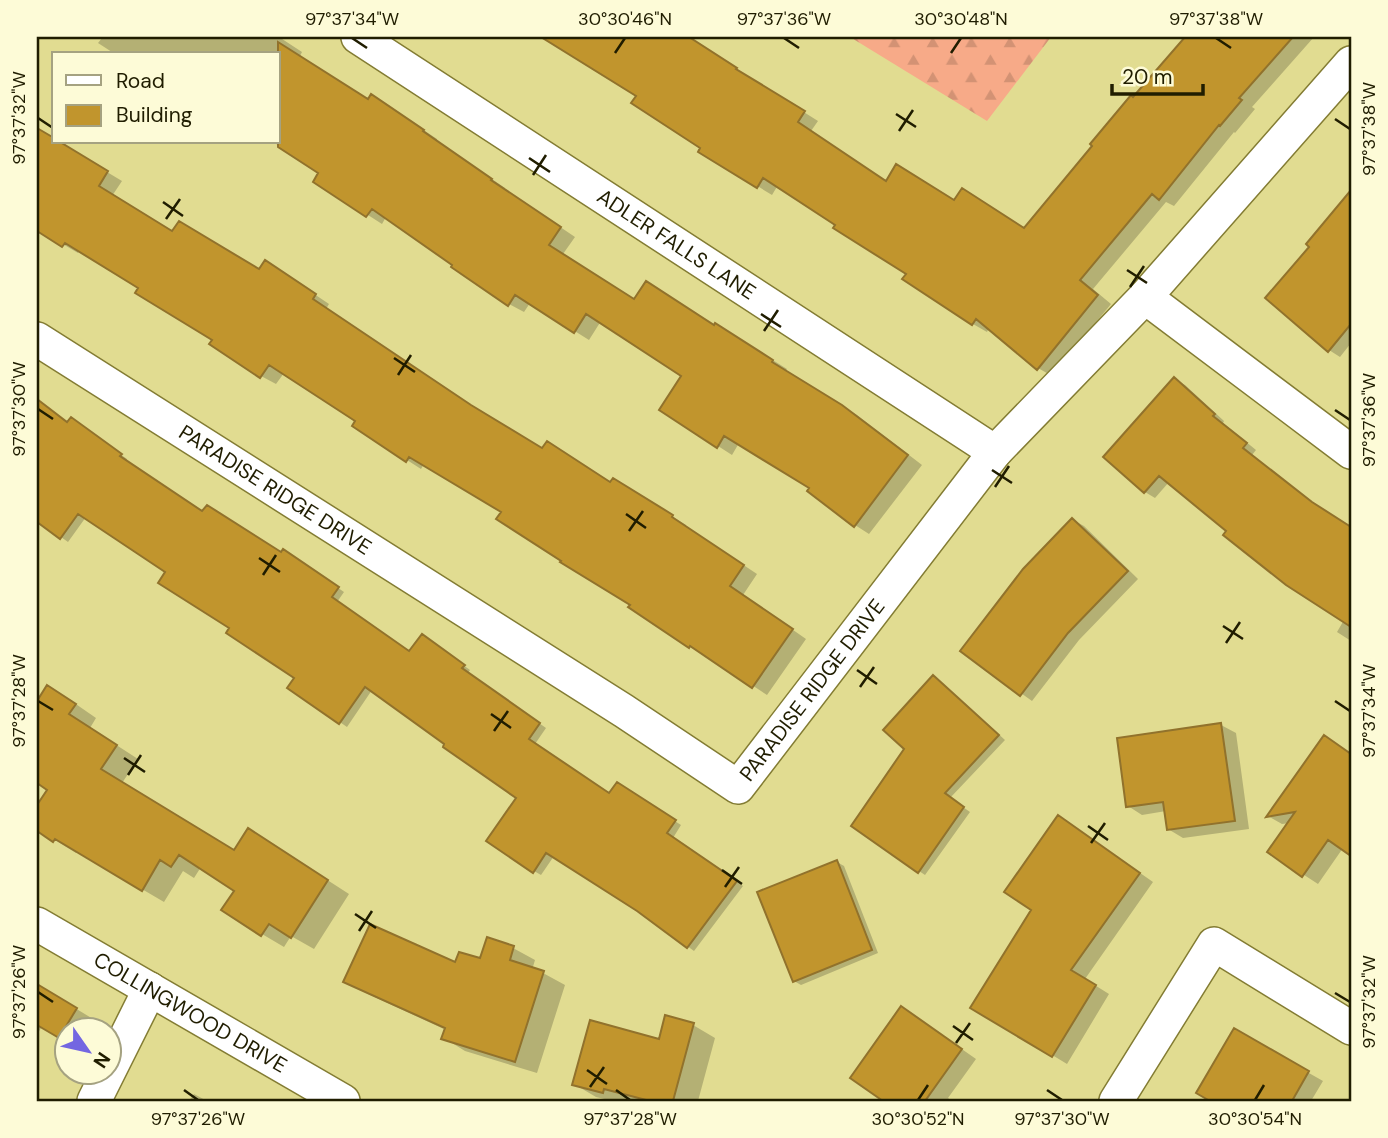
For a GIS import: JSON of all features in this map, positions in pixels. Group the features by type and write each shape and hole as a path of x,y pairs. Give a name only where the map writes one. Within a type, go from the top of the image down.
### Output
{"street":[{"name":"ADLER FALLS LANE","path":"358,37 995,452"},
{"name":"PARADISE RIDGE DRIVE","path":"37,339 624,710 738,787 995,452 1145,297 1351,62"},
{"path":"1145,297 1351,452"},
{"name":"COLLINGWOOD DRIVE","path":"37,924 343,1101"},
{"path":"1116,1101 1214,944 1351,1028"},
{"path":"94,1101 150,989"}],"green space":[{"path":"850,37 1051,37 987,121"}],"building":[{"path":"541,37 689,37 805,111 798,122 886,181 896,164 954,200 962,188 1024,228 1131,95 1133,97 1185,37 1293,37 1239,98 1242,100 1159,200 1152,194 1080,280 1098,295 1037,370 976,319 972,325 902,279 906,274 833,228 835,225 763,178 757,188 698,152 700,148 631,103 636,96"},
{"path":"278,42 368,99 371,94 561,227 549,245 634,299 646,281 842,405 908,455 854,527 807,491 809,488 724,436 717,448 659,410 681,376 586,314 574,333 515,295 508,306 372,209 366,217 313,182 318,173 278,147"},
{"path":"37,128 52,137 52,144 63,144 108,171 99,186 172,231 179,221 259,269 265,260 316,294 313,299 471,405 542,448 547,441 610,482 613,478 673,515 672,517 744,565 730,586 793,629 752,688 496,519 501,512 409,457 406,462 352,426 355,421 269,365 260,378 209,344 212,340 135,293 138,288 65,243 62,247 37,231"},
{"path":"1351,190 1351,324 1328,352 1265,298 1309,247 1306,244"},
{"path":"1174,377 1215,414 1213,416 1247,443 1243,448 1312,502 1351,527 1351,627 1286,585 1223,535 1226,531 1159,476 1144,493 1103,457"},
{"path":"37,399 67,422 71,417 122,454 120,456 202,511 207,505 281,552 283,549 339,587 332,597 409,651 422,634 465,665 462,668 540,723 529,739 609,793 617,782 676,820 667,833 737,881 687,948 637,911 546,853 533,873 486,841 516,798 443,747 444,744 365,687 339,724 287,688 294,678 226,633 229,628 158,583 165,572 78,514 60,539 37,522"},
{"path":"1072,518 1128,571 1068,633 1020,696 960,651 1023,569"},
{"path":"933,675 999,735 945,793 964,807 918,873 851,826 904,749 883,730"},
{"path":"47,685 76,704 69,714 117,745 101,769 234,850 248,828 328,880 291,938 269,924 261,936 221,910 234,891 179,855 171,867 160,860 142,891 37,831 37,805 47,790 37,783 37,701"},
{"path":"1221,723 1235,821 1167,830 1163,802 1126,807 1117,738"},
{"path":"1324,735 1351,754 1351,856 1328,840 1302,877 1267,852 1295,812 1266,817"},
{"path":"1058,815 1140,873 1071,970 1096,985 1052,1057 970,1008 1031,910 1004,892"},
{"path":"837,860 872,950 793,982 757,892"},
{"path":"370,924 455,962 459,952 480,958 487,937 514,946 510,960 544,971 515,1062 441,1039 445,1028 343,982"},
{"path":"37,984 77,1008 72,1016 52,1016 52,1034 37,1025"},
{"path":"901,1006 962,1049 925,1101 883,1101 850,1078"},
{"path":"665,1015 694,1023 673,1101 650,1101 604,1089 603,1093 572,1085 590,1020 659,1039"},
{"path":"1234,1028 1309,1071 1292,1101 1210,1101 1196,1093"}]}
